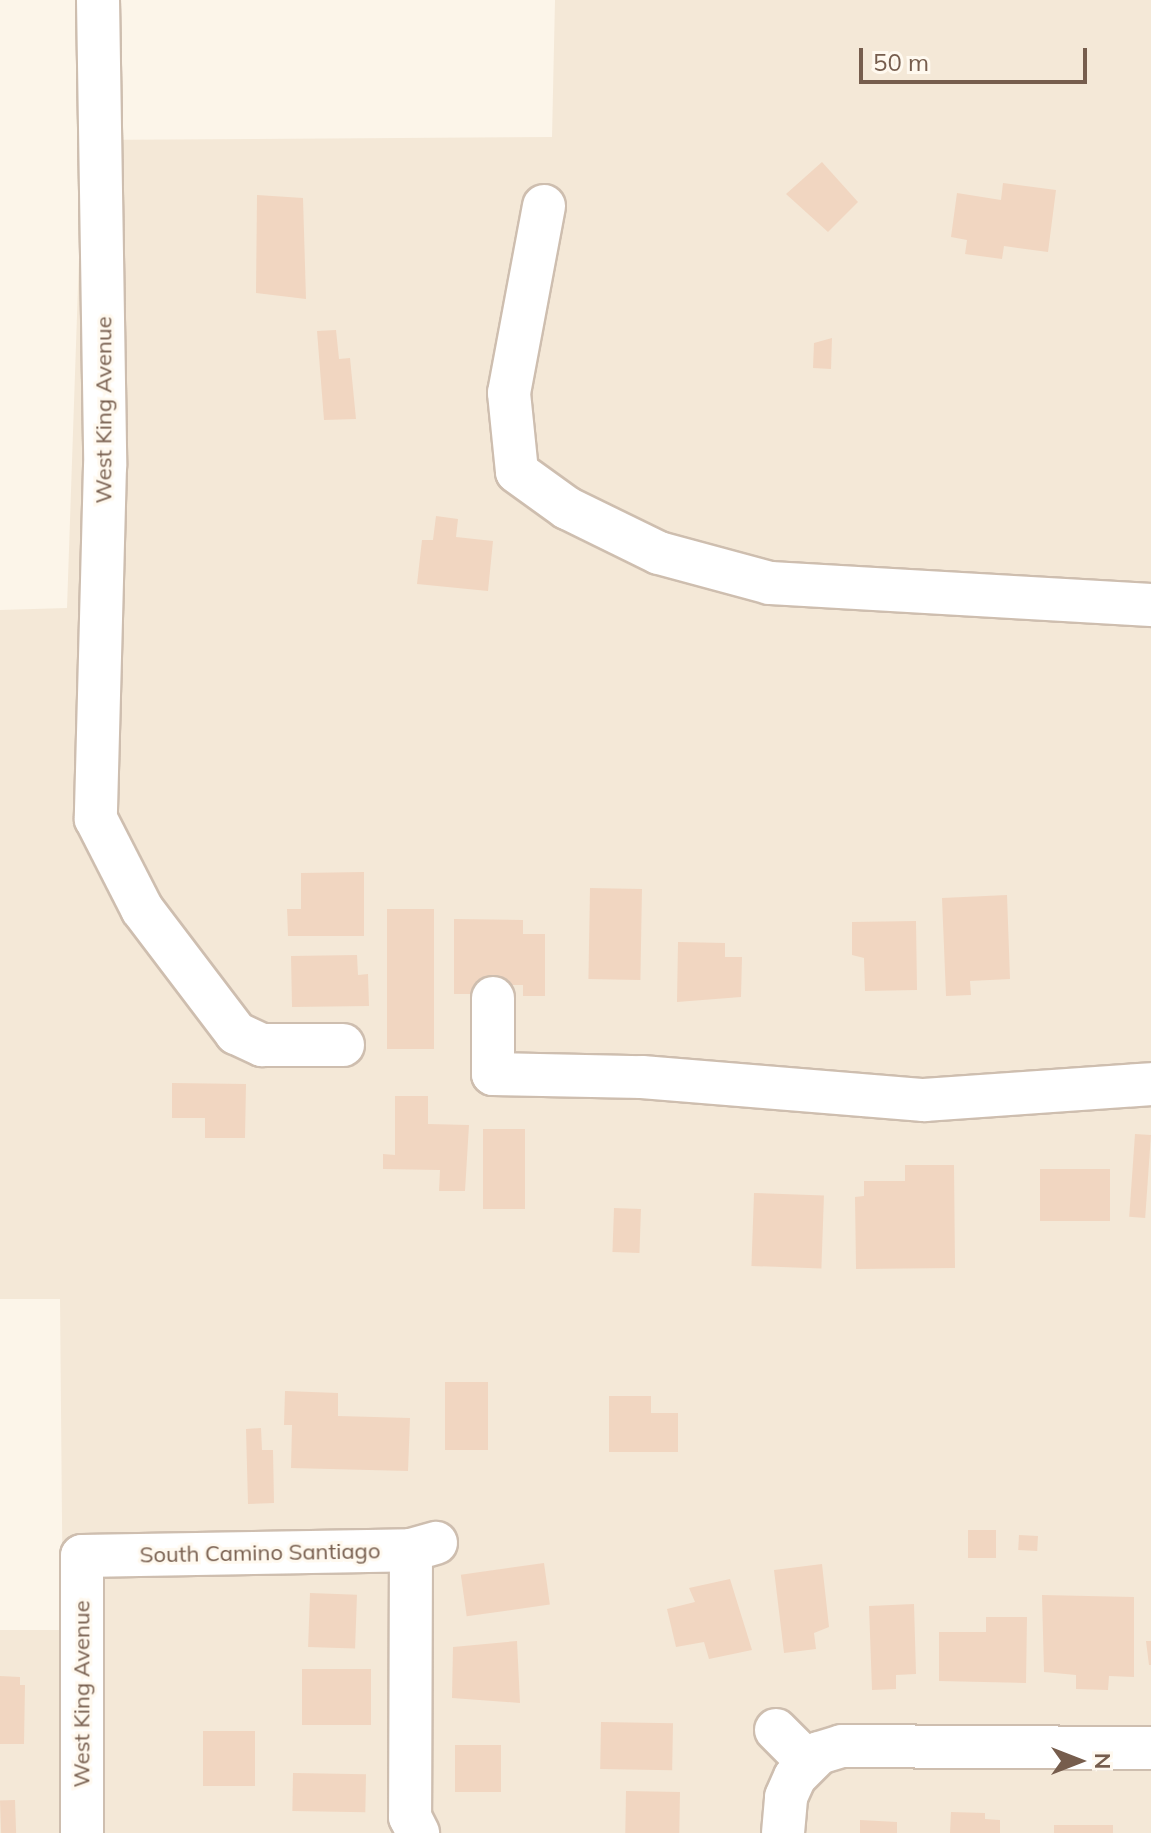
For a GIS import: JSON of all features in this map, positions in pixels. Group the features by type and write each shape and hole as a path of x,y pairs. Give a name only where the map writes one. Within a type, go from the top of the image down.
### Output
{"street":[{"name":"West King Avenue","path":"98,0 105,466 96,819 142,909 236,1033 262,1045 343,1045"},
{"path":"544,206 509,393 517,472 567,508 659,553 770,583 1151,605"},
{"path":"493,998 493,1074 642,1077 924,1100 1151,1084"},
{"name":"South Camino Santiago","path":"82,1556 424,1547 410,1817 418,1833"},
{"name":"West King Avenue","path":"82,1556 82,1833"},
{"path":"776,1730 808,1762"},
{"path":"783,1833 786,1797 808,1762 842,1746 1151,1748"}],"shaded area":[{"path":"555,0 1151,0 1151,1833 0,1833 0,1630 63,1630 60,1299 0,1299 0,610 67,608 83,140 552,137"}],"building":[{"path":"822,162 858,202 828,232 786,194"},
{"path":"1003,183 1056,190 1048,252 1004,246 1002,259 965,254 967,240 951,237 957,193 1001,200"},
{"path":"257,195 303,198 306,299 256,293"},
{"path":"336,330 339,359 350,358 356,419 324,420 317,331"},
{"path":"832,338 831,369 813,368 814,343"},
{"path":"436,516 458,519 456,537 493,541 488,591 417,584 422,540 433,540"},
{"path":"364,872 364,936 288,936 287,909 301,909 301,873"},
{"path":"590,888 642,889 640,980 588,979"},
{"path":"1007,895 1010,979 970,981 971,995 946,996 942,898"},
{"path":"387,909 434,909 434,1049 387,1049"},
{"path":"454,919 523,920 523,934 545,934 545,996 523,996 523,985 483,985 483,994 454,994"},
{"path":"916,921 917,990 865,991 864,958 852,955 852,922"},
{"path":"678,942 725,943 725,957 742,957 741,997 677,1002"},
{"path":"357,955 358,975 368,974 369,1006 292,1007 291,956"},
{"path":"172,1083 246,1084 245,1138 205,1138 205,1118 172,1118"},
{"path":"395,1096 428,1096 428,1124 469,1125 465,1191 439,1191 440,1170 383,1169 383,1154 395,1155"},
{"path":"483,1129 525,1129 525,1209 483,1209"},
{"path":"1135,1134 1151,1135 1145,1218 1129,1217"},
{"path":"905,1165 954,1165 955,1268 856,1269 855,1197 864,1196 864,1181 905,1181"},
{"path":"1040,1169 1110,1169 1110,1221 1040,1221"},
{"path":"754,1193 824,1195 821,1268 751,1266"},
{"path":"614,1208 641,1209 639,1253 612,1252"},
{"path":"445,1382 488,1382 488,1450 445,1450"},
{"path":"285,1391 338,1393 338,1416 410,1418 408,1471 291,1468 292,1425 284,1425"},
{"path":"609,1396 651,1396 651,1413 678,1413 678,1452 609,1452"},
{"path":"261,1428 262,1450 273,1450 274,1503 248,1504 246,1429"},
{"path":"968,1530 996,1530 996,1558 968,1558"},
{"path":"1019,1535 1038,1536 1037,1551 1018,1550"},
{"path":"544,1563 550,1605 467,1616 461,1575"},
{"path":"822,1564 829,1627 814,1633 816,1649 784,1653 774,1570"},
{"path":"730,1579 752,1650 709,1659 704,1642 676,1647 667,1609 695,1602 689,1588"},
{"path":"310,1593 357,1595 355,1649 308,1647"},
{"path":"1042,1595 1134,1597 1134,1677 1109,1676 1108,1690 1076,1689 1076,1675 1044,1672"},
{"path":"914,1604 916,1674 896,1675 896,1689 872,1690 869,1606"},
{"path":"986,1617 1027,1617 1026,1683 939,1681 939,1632 986,1632"},
{"path":"517,1641 520,1703 452,1698 453,1647"},
{"path":"1146,1641 1151,1641 1151,1665 1149,1665"},
{"path":"302,1669 371,1669 371,1725 302,1725"},
{"path":"0,1676 20,1677 20,1685 25,1685 24,1744 0,1744"},
{"path":"601,1722 673,1723 672,1770 600,1769"},
{"path":"203,1731 255,1731 255,1786 203,1786"},
{"path":"455,1745 501,1745 501,1792 455,1792"},
{"path":"293,1773 366,1774 365,1812 292,1811"},
{"path":"626,1791 680,1792 679,1833 625,1833"},
{"path":"15,1800 16,1833 1,1833 0,1801"},
{"path":"951,1812 985,1813 985,1819 1000,1820 1000,1833 950,1833"},
{"path":"860,1820 897,1822 897,1833 860,1833"},
{"path":"1054,1825 1113,1825 1113,1833 1054,1833"}]}
